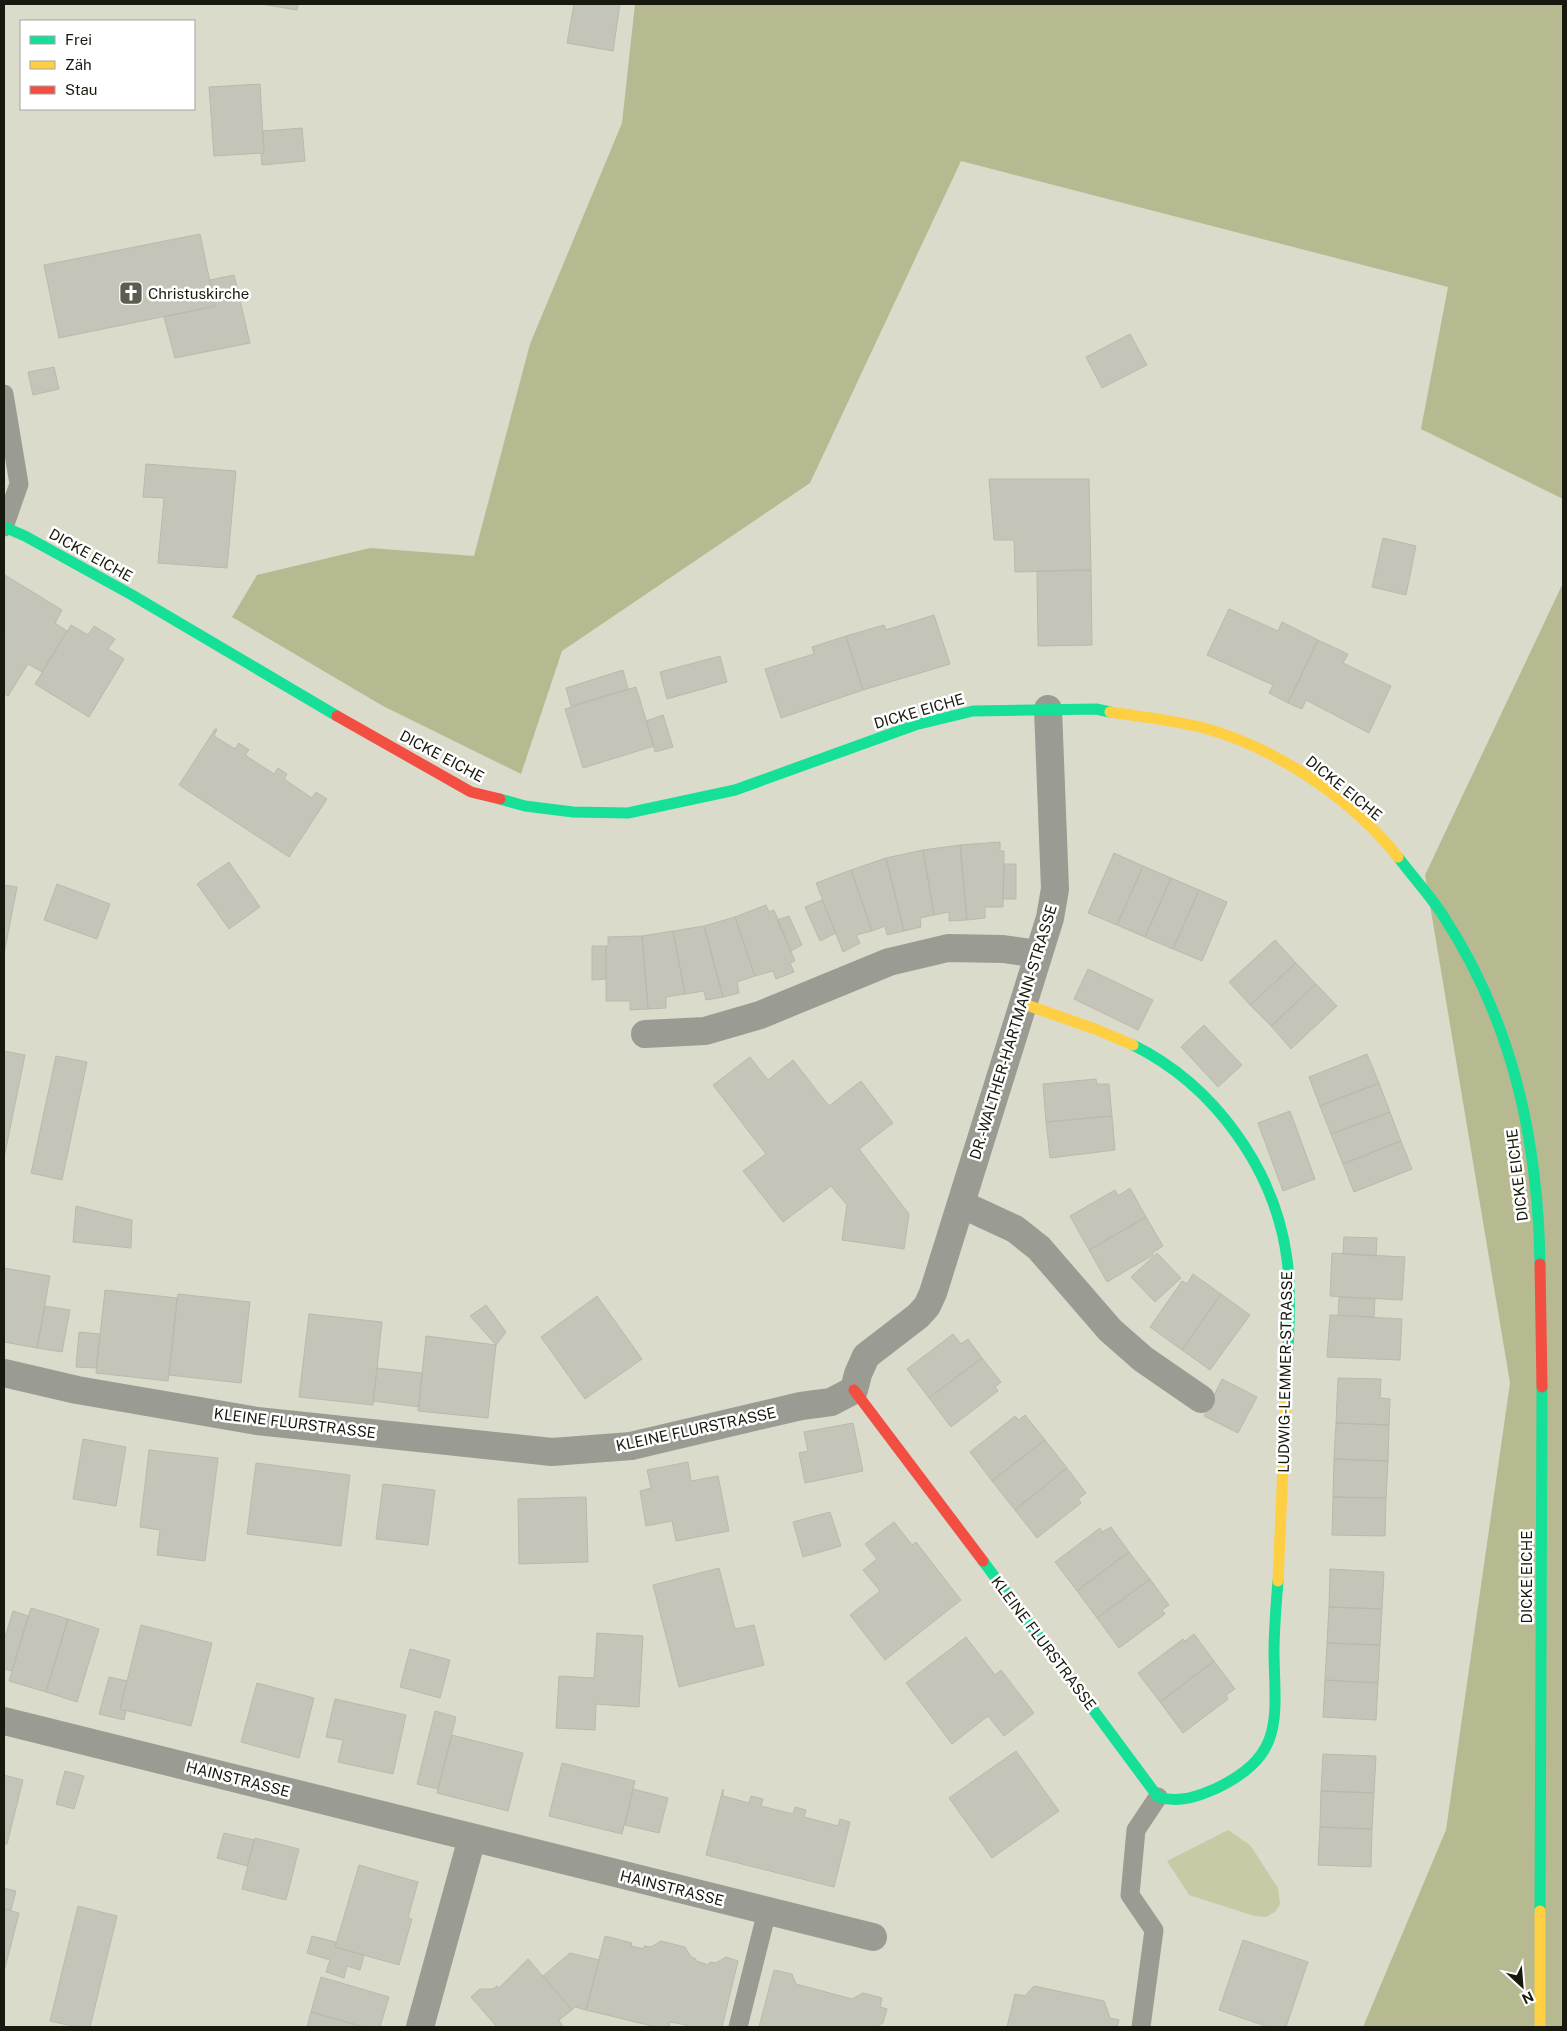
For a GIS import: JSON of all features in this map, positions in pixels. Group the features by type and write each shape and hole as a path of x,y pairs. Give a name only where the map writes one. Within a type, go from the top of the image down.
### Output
{"street":[{"name":"DICKE EICHE","path":"4,527 25,536 132,595 433,772 471,792 525,806 573,812 628,813 735,790 839,751 925,723 973,711 1048,709 1096,710 1204,728 1247,744 1294,766 1362,820 1392,851 1442,913 1477,974 1505,1039 1520,1092 1531,1144 1539,1226 1542,1404 1540,2027"},
{"name":"DR.-WALTHER-HARTMANN-STRASSE","path":"854,1390 858,1374 866,1356 898,1333 927,1306 961,1204 1050,918 1055,889 1048,709"},
{"path":"645,1034 705,1031 760,1015 889,962 948,948 1004,949 1038,954"},
{"name":"LUDWIG-LEMMER-STRASSE","path":"1024,1004 1109,1034 1139,1048 1203,1094 1240,1138 1255,1165 1274,1208 1284,1242 1288,1267 1289,1320 1272,1730 1266,1750 1258,1761 1226,1781 1186,1799 1171,1800 1158,1797"},
{"path":"961,1204 1015,1229 1039,1248 1110,1330 1142,1359 1201,1399"},
{"name":"KLEINE FLURSTRASSE","path":"4,1372 77,1390 257,1420 552,1452 631,1446 801,1406 831,1402 854,1390 1027,1619 1158,1797"},
{"name":"HAINSTRASSE","path":"4,1720 873,1937"},
{"path":"420,2027 472,1838"}],"lane":[{"path":"4,394 19,484 4,527"},
{"path":"1140,2027 1154,1930 1130,1895 1133,1847 1136,1830 1158,1797"},
{"path":"738,2027 766,1911"}],"green space":[{"path":"635,4 1563,4 1563,499 1421,429 1448,287 961,161 810,483 562,651 521,774 383,706 232,617 257,575 370,548 474,556 530,344 622,123"},
{"path":"1563,583 1563,2027 1363,2027 1446,1830 1510,1383 1425,875"},
{"path":"1228,1830 1250,1845 1278,1888 1280,1904 1275,1912 1266,1917 1254,1916 1189,1895 1167,1861"}],"building":[{"path":"261,4 298,4 297,10"},
{"path":"574,4 620,4 613,51 567,43"},
{"path":"260,84 264,153 214,156 209,87"},
{"path":"302,128 305,161 262,165 261,154 264,153 263,131"},
{"name":"Christuskirche","path":"200,234 215,306 59,338 44,265"},
{"path":"234,275 250,343 175,358 164,317 215,306 210,280"},
{"path":"1130,334 1147,365 1102,388 1086,357"},
{"path":"54,367 59,389 33,395 28,372"},
{"path":"146,464 236,471 227,568 158,563 164,498 143,497"},
{"path":"989,479 1089,479 1091,570 1015,572 1014,540 994,540"},
{"path":"1383,538 1416,546 1406,595 1372,587"},
{"path":"1091,570 1092,645 1038,646 1037,571"},
{"path":"5,575 62,610 55,623 67,631 42,672 28,664 8,696 4,693"},
{"path":"1229,609 1278,631 1282,622 1318,640 1288,703 1269,693 1273,685 1207,655"},
{"path":"934,615 950,664 863,690 846,636 884,625 886,630"},
{"path":"71,625 88,635 94,626 115,639 108,649 124,659 89,717 35,684"},
{"path":"846,636 863,690 781,718 765,669 814,654 812,647"},
{"path":"1318,640 1348,654 1343,663 1391,686 1369,733 1306,700 1302,709 1288,703"},
{"path":"720,656 727,682 667,699 660,672"},
{"path":"623,670 628,689 571,706 566,688"},
{"path":"636,687 654,746 583,768 565,709"},
{"path":"663,715 673,747 655,752 646,721"},
{"path":"215,729 217,729 214,736 235,749 239,743 249,750 245,755 274,774 278,768 287,774 284,779 312,798 316,792 327,799 289,857 179,785"},
{"path":"1000,842 1000,851 1004,851 1003,907 985,907 985,918 967,920 960,845"},
{"path":"960,845 967,920 949,921 949,912 934,915 923,850"},
{"path":"923,850 934,915 920,918 921,927 904,931 886,858"},
{"path":"1114,853 1143,866 1117,925 1088,913"},
{"path":"886,858 904,931 887,935 885,926 872,931 851,870"},
{"path":"229,862 260,907 229,929 197,884"},
{"path":"1004,864 1016,864 1016,899 1003,899"},
{"path":"1143,866 1171,878 1145,937 1117,925"},
{"path":"851,870 872,931 856,935 860,943 843,952 816,883"},
{"path":"1171,878 1199,890 1173,949 1145,937"},
{"path":"57,884 110,904 97,939 44,920"},
{"path":"4,885 17,887 4,954"},
{"path":"1199,890 1227,902 1202,961 1173,949"},
{"path":"822,900 836,933 820,941 805,907"},
{"path":"766,905 769,912 774,910 795,961 790,963 794,972 776,979 773,971 755,976 735,917"},
{"path":"789,916 802,945 791,951 777,920"},
{"path":"735,917 755,976 737,982 739,993 723,997 704,926"},
{"path":"704,926 723,997 706,1000 704,991 685,994 673,931"},
{"path":"673,931 685,994 666,997 666,1008 648,1009 642,936"},
{"path":"642,936 648,1009 630,1010 630,1001 606,1001 606,946 608,946 608,937"},
{"path":"1275,940 1296,963 1250,1005 1229,982"},
{"path":"592,946 606,946 606,979 592,980"},
{"path":"1296,963 1316,984 1271,1026 1250,1005"},
{"path":"1088,969 1153,1000 1138,1030 1074,999"},
{"path":"1316,984 1337,1006 1291,1049 1271,1026"},
{"path":"1204,1025 1242,1065 1218,1087 1181,1047"},
{"path":"4,1051 25,1055 4,1158"},
{"path":"1367,1054 1379,1083 1320,1106 1309,1077"},
{"path":"56,1056 87,1062 62,1180 31,1173"},
{"path":"750,1057 768,1080 793,1060 829,1106 861,1081 893,1123 859,1149 909,1214 904,1249 842,1240 847,1205 831,1186 783,1222 743,1171 766,1154 713,1085"},
{"path":"1096,1079 1097,1084 1109,1084 1112,1116 1046,1122 1043,1084"},
{"path":"1379,1083 1390,1112 1331,1134 1320,1106"},
{"path":"1290,1111 1315,1179 1283,1191 1258,1123"},
{"path":"1390,1112 1401,1141 1343,1164 1331,1134"},
{"path":"1112,1116 1115,1150 1050,1158 1046,1122"},
{"path":"1401,1141 1412,1169 1354,1192 1343,1164"},
{"path":"1130,1188 1146,1217 1089,1250 1070,1216 1115,1190 1118,1196"},
{"path":"76,1206 132,1220 131,1248 73,1242"},
{"path":"1146,1217 1163,1246 1152,1253 1153,1255 1107,1282 1089,1250"},
{"path":"1344,1237 1377,1238 1376,1256 1343,1254"},
{"path":"1157,1253 1181,1278 1155,1302 1131,1277"},
{"path":"1332,1253 1405,1257 1402,1300 1330,1296"},
{"path":"4,1268 50,1276 37,1348 4,1342"},
{"path":"1193,1274 1221,1294 1182,1350 1150,1327 1182,1281 1187,1284"},
{"path":"105,1290 177,1298 168,1381 96,1373"},
{"path":"178,1294 250,1302 241,1383 169,1375"},
{"path":"1221,1294 1250,1315 1210,1370 1182,1350"},
{"path":"597,1296 642,1359 585,1399 541,1337"},
{"path":"1339,1297 1375,1299 1374,1317 1338,1315"},
{"path":"486,1305 506,1332 496,1345 470,1316"},
{"path":"45,1306 70,1310 62,1352 37,1348"},
{"path":"309,1314 382,1322 373,1405 299,1397"},
{"path":"1330,1315 1402,1319 1400,1360 1327,1357"},
{"path":"79,1332 100,1334 96,1368 76,1367"},
{"path":"953,1334 961,1344 968,1339 982,1358 929,1398 907,1369"},
{"path":"426,1336 496,1345 488,1418 418,1411"},
{"path":"982,1358 1001,1382 995,1387 998,1391 951,1427 929,1398"},
{"path":"377,1368 422,1373 419,1407 373,1401"},
{"path":"1338,1378 1381,1379 1380,1398 1390,1399 1389,1425 1336,1423"},
{"path":"1222,1379 1257,1397 1238,1433 1204,1416"},
{"path":"1025,1415 1045,1440 992,1481 970,1452 1015,1416 1019,1420"},
{"path":"853,1423 863,1471 805,1483 799,1453 808,1451 804,1432"},
{"path":"1336,1423 1389,1425 1388,1461 1334,1459"},
{"path":"83,1439 126,1447 116,1506 73,1499"},
{"path":"1045,1440 1067,1468 1015,1510 992,1481"},
{"path":"149,1450 218,1458 205,1561 157,1555 160,1530 140,1527"},
{"path":"1334,1459 1388,1461 1386,1498 1333,1497"},
{"path":"688,1462 691,1481 718,1476 729,1531 676,1541 672,1521 646,1526 640,1491 651,1488 647,1470"},
{"path":"256,1463 350,1475 341,1546 247,1534"},
{"path":"1067,1468 1086,1493 1078,1499 1081,1503 1037,1538 1015,1510"},
{"path":"383,1484 435,1490 428,1545 376,1539"},
{"path":"586,1497 588,1562 519,1564 518,1499"},
{"path":"1333,1497 1386,1498 1385,1536 1332,1535"},
{"path":"830,1512 841,1546 803,1557 793,1522"},
{"path":"894,1522 912,1545 916,1542 961,1600 885,1660 850,1615 880,1591 863,1570 877,1559 865,1544"},
{"path":"1111,1527 1129,1552 1077,1591 1055,1562 1100,1528 1102,1532"},
{"path":"1129,1552 1150,1579 1097,1618 1077,1591"},
{"path":"719,1568 735,1629 754,1625 764,1665 679,1687 653,1585"},
{"path":"1330,1569 1384,1572 1382,1609 1329,1607"},
{"path":"1150,1579 1169,1605 1162,1610 1165,1614 1119,1648 1097,1618"},
{"path":"1329,1607 1382,1609 1380,1645 1327,1643"},
{"path":"31,1608 68,1619 46,1692 9,1681"},
{"path":"13,1611 28,1616 12,1671 4,1669 4,1640"},
{"path":"68,1619 99,1629 77,1702 46,1692"},
{"path":"141,1625 212,1643 191,1726 120,1709"},
{"path":"597,1633 643,1636 639,1707 596,1704 595,1730 556,1728 559,1676 594,1678"},
{"path":"1194,1634 1214,1661 1160,1702 1138,1673 1183,1639 1185,1641"},
{"path":"966,1637 995,1675 1001,1670 1034,1713 1004,1736 988,1716 952,1744 906,1683"},
{"path":"1327,1643 1380,1645 1378,1683 1325,1680"},
{"path":"410,1649 450,1660 440,1698 400,1687"},
{"path":"1214,1661 1235,1689 1226,1695 1228,1699 1183,1733 1160,1702"},
{"path":"109,1677 127,1681 120,1709 126,1711 124,1720 99,1714"},
{"path":"1325,1680 1378,1683 1376,1720 1323,1717"},
{"path":"257,1683 314,1698 299,1758 241,1742"},
{"path":"335,1699 406,1715 393,1774 338,1762 343,1740 326,1737"},
{"path":"435,1711 456,1717 438,1789 417,1784"},
{"path":"452,1735 523,1753 508,1811 437,1793"},
{"path":"1016,1751 1059,1811 992,1858 949,1798"},
{"path":"1323,1754 1376,1756 1374,1793 1321,1791"},
{"path":"562,1763 635,1781 622,1834 549,1816"},
{"path":"65,1771 84,1776 74,1809 56,1804"},
{"path":"4,1775 23,1780 7,1844 4,1844"},
{"path":"633,1789 668,1798 659,1833 625,1825"},
{"path":"723,1789 723,1796 749,1803 751,1796 763,1799 761,1806 793,1814 795,1807 806,1810 804,1817 838,1826 840,1819 850,1822 834,1887 706,1855"},
{"path":"1321,1791 1374,1793 1372,1829 1320,1827"},
{"path":"1320,1827 1372,1829 1371,1867 1318,1865"},
{"path":"224,1833 254,1840 247,1866 217,1858"},
{"path":"255,1838 299,1849 286,1900 242,1889"},
{"path":"359,1865 418,1882 408,1918 412,1919 399,1965 335,1947"},
{"path":"4,1888 16,1891 11,1910 4,1909"},
{"path":"78,1906 117,1916 90,2027 77,2027 50,2021"},
{"path":"4,1909 19,1913 4,1972"},
{"path":"312,1936 336,1942 335,1947 364,1955 360,1970 347,1966 344,1978 326,1972 330,1960 307,1953"},
{"path":"605,1936 632,1943 631,1946 644,1949 644,1946 651,1947 661,1941 685,1947 696,1961 709,1965 710,1962 716,1963 726,1957 738,1961 722,2027 686,2027 686,2025 670,2022 669,2027 656,2027 586,2010"},
{"path":"1243,1940 1308,1962 1286,2027 1268,2027 1219,2010"},
{"path":"570,1953 599,1960 586,2010 575,2007 572,2010 543,1976"},
{"path":"528,1959 572,2010 559,2020 563,2027 497,2027 471,1997 480,1989 493,1989 497,1986 499,1988"},
{"path":"774,1970 792,1974 796,1984 852,1999 863,1993 882,1998 880,2007 887,2009 883,2023 875,2027 759,2027"},
{"path":"321,1977 389,1997 380,2027 364,2027 311,2012"},
{"path":"1034,1986 1104,2001 1110,2018 1119,2020 1117,2027 1007,2027 1015,1994 1025,1996"},
{"path":"311,2012 364,2027 307,2027"}],"traffic: fast":[{"path":"4,527 25,536 132,595 337,716"},
{"path":"500,799 525,806 573,812 628,813 735,790 915,725 973,711 1096,709 1110,712"},
{"path":"1398,857 1442,914 1466,954 1487,996 1503,1038 1527,1126 1534,1171 1540,1264"},
{"path":"1133,1045 1162,1062 1190,1083 1214,1107 1236,1133 1254,1162 1269,1193 1280,1226 1287,1259 1289,1288 1287,1376"},
{"path":"1540,1911 1542,1387"},
{"path":"983,1561 1158,1797 1166,1799 1181,1799 1195,1796 1217,1788 1239,1775 1255,1762 1265,1748 1271,1733 1274,1716 1274,1644 1278,1581"}],"traffic: slow":[{"path":"1110,712 1193,725 1258,748 1285,762 1335,796 1379,835 1398,857"},
{"path":"1024,1004 1095,1029 1133,1045"},
{"path":"1278,1581 1287,1376"},
{"path":"1540,1911 1540,2027"}],"traffic: jam":[{"path":"337,716 471,792 500,799"},
{"path":"1540,1264 1542,1387"},
{"path":"854,1390 983,1561"}],"place":[{"name":"Christuskirche","path":"131,293"}]}
